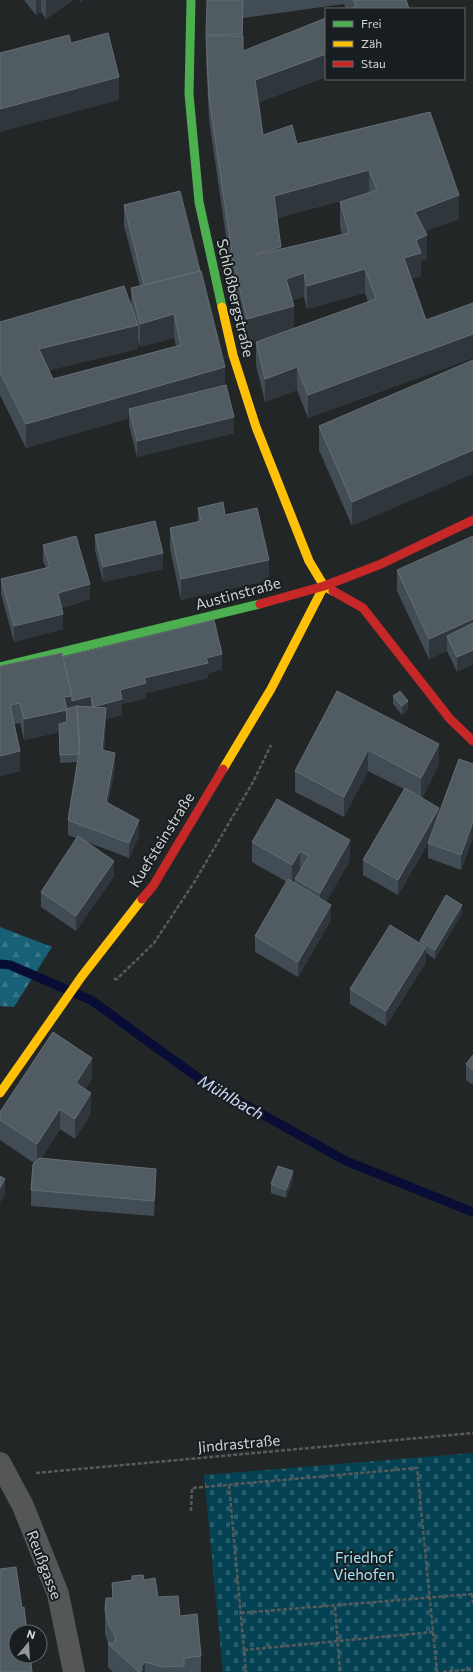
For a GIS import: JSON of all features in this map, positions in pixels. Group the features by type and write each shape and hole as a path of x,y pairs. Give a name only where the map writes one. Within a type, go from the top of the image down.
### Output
{"street":[{"name":"Schloßbergstraße","path":"191,0 188,94 192,142 199,202 215,280 233,355 256,427 309,561 324,586"},
{"name":"Austinstraße","path":"0,667 233,611 324,586 381,564 473,520"},
{"path":"324,586 363,608 450,719 473,741"},
{"name":"Kuefsteinstraße","path":"0,1093 53,1015 152,886 271,689 324,586"},
{"name":"Reußgasse","path":"4,1469 23,1506 58,1594 74,1672"}],"path":[{"path":"82,976 117,979 154,943 199,874 253,782 273,742"},
{"name":"Jindrastraße","path":"4,1469 473,1433"},
{"path":"191,1512 192,1488 417,1468 438,1672"},
{"path":"229,1485 246,1672"},
{"path":"240,1613 335,1607 473,1594 473,1603"},
{"path":"335,1607 340,1672"},
{"path":"244,1650 434,1632"},
{"path":"443,1672 473,1670"}],"green space":[{"path":"0,927 52,947 14,1007 0,1006"},
{"name":"Friedhof Viehofen","path":"473,1453 473,1672 223,1672 204,1475"}],"building":[{"path":"207,0 243,0 242,34 206,35"},
{"path":"353,0 406,0 409,8 352,8 356,6"},
{"path":"325,18 325,54 255,80 263,135 292,125 297,144 430,112 459,195 415,212 427,235 416,240 421,253 404,258 426,320 473,303 473,334 308,395 297,367 265,379 256,342 376,299 365,269 307,286 304,273 286,279 294,306 247,319 233,260 209,97 206,36 243,36 243,51","holes":["369,170 377,190 340,202 349,233 256,255 281,247 274,196"]},
{"path":"108,33 119,77 0,109 0,53 69,35 71,43"},
{"path":"180,191 200,271 144,285 124,205"},
{"path":"201,271 225,367 26,424 0,372 0,322 124,286 138,325 39,349 53,379 181,345 174,314 140,324 131,288"},
{"path":"473,360 473,450 352,502 319,426"},
{"path":"226,385 234,417 137,441 129,409"},
{"path":"223,502 225,515 257,508 269,560 181,579 170,528 201,521 198,508"},
{"path":"155,521 163,553 103,567 95,535"},
{"path":"76,536 90,584 58,593 63,614 14,626 1,579 50,567 43,545"},
{"path":"473,536 473,619 429,639 397,570"},
{"path":"214,620 222,654 206,658 208,663 144,678 146,683 120,690 122,699 93,707 91,696 72,701 63,657"},
{"path":"473,623 473,650 457,657 447,636"},
{"path":"62,653 72,696 64,697 67,710 24,719 20,703 10,705 20,751 0,756 0,666"},
{"path":"337,691 439,744 421,778 368,750 344,797 295,771"},
{"path":"400,691 408,701 402,706 393,696"},
{"path":"77,706 106,708 102,750 115,753 106,802 139,820 129,843 68,820 80,747"},
{"path":"77,706 79,754 60,755 59,724 67,722 66,709"},
{"path":"459,759 473,764 473,822 461,855 428,843"},
{"path":"405,788 439,808 398,880 363,860"},
{"path":"277,799 350,840 320,893 295,879 309,856 300,851 292,865 252,842"},
{"path":"78,836 114,861 76,916 41,892"},
{"path":"288,879 331,905 298,962 255,936"},
{"path":"446,895 462,905 435,950 420,941"},
{"path":"390,925 426,947 386,1011 350,989"},
{"path":"53,1032 92,1058 76,1083 91,1093 75,1119 60,1109 37,1144 0,1120 0,1112"},
{"path":"473,1055 473,1070 466,1064"},
{"path":"39,1158 156,1169 154,1201 31,1190 33,1164"},
{"path":"278,1166 293,1171 286,1190 271,1184"},
{"path":"0,1176 5,1179 0,1188"},
{"path":"16,1567 22,1608 24,1607 26,1624 8,1624 8,1664 31,1664 32,1672 0,1672 0,1569"},
{"path":"143,1575 144,1580 155,1578 158,1597 178,1596 180,1616 197,1614 201,1656 184,1658 184,1666 163,1667 145,1662 141,1667 142,1670 139,1672 108,1644 110,1642 113,1644 116,1638 109,1625 105,1610 106,1598 113,1598 112,1583 132,1580 132,1576"}],"waterway":[{"name":"Mühlbach","path":"0,964 10,965 91,1000 201,1080 346,1161 473,1212"}],"traffic: fast":[{"path":"191,0 189,94 199,202 222,307"},
{"path":"0,667 260,604"}],"traffic: slow":[{"path":"222,307 233,355 256,427 309,561 324,586 333,591"},
{"path":"223,769 271,689 324,586"},
{"path":"0,1093 82,976 142,899"}],"traffic: jam":[{"path":"260,604 324,586 381,564 473,520"},
{"path":"333,591 363,608 450,719 473,741"},
{"path":"142,899 153,886 223,769"}]}
